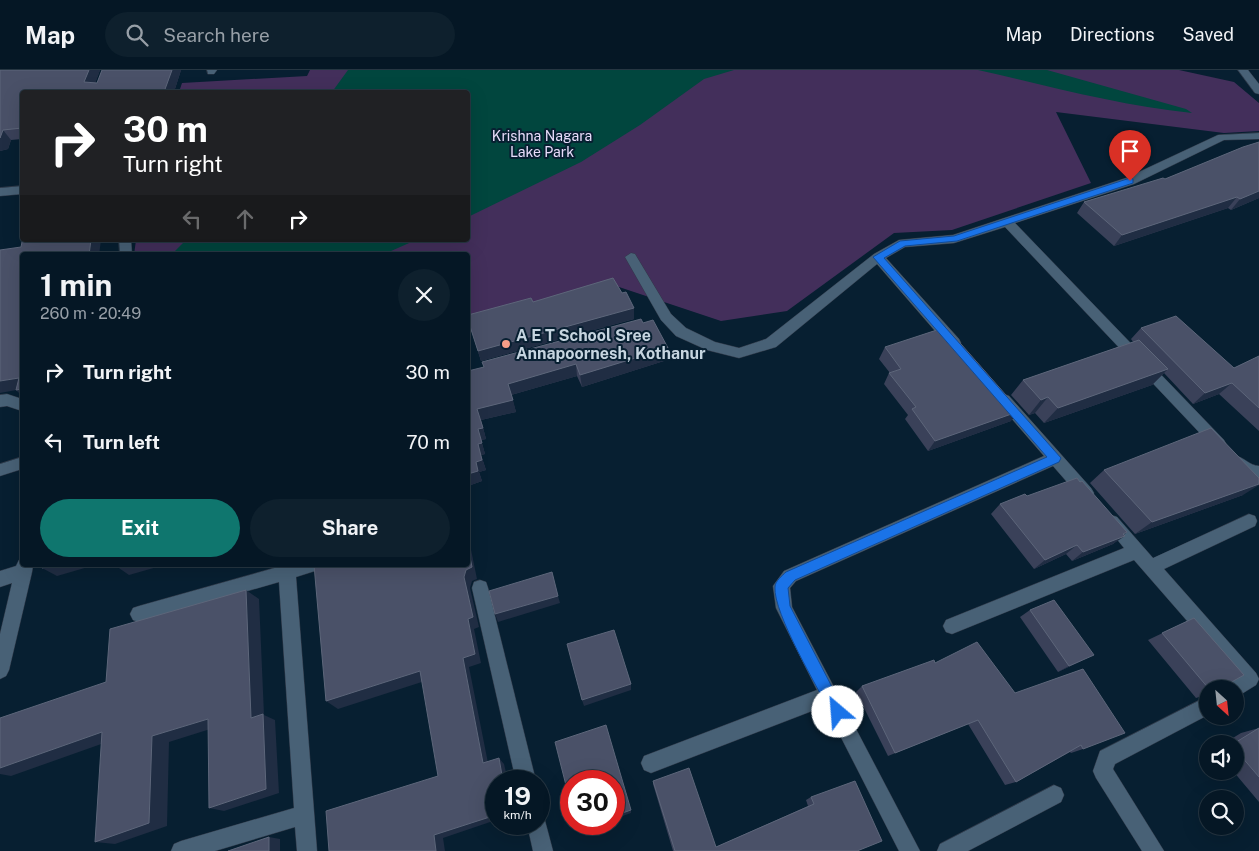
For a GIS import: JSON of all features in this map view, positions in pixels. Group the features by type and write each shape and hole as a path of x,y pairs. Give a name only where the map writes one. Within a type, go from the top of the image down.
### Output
{"street":[{"path":"1243,70 1259,91"},
{"path":"631,258 661,318 681,332 712,346 740,353 771,343 878,257 903,243 954,239 1008,223 1130,181 1222,137 1259,136"},
{"path":"0,192 20,190"},
{"path":"1008,223 1246,471 1259,473"},
{"path":"878,257 963,354"},
{"path":"996,391 1136,551 1256,681 1244,685"},
{"path":"0,401 7,400 20,404"},
{"path":"910,851 784,608 781,586 790,576 1055,458"},
{"path":"0,470 20,464"},
{"path":"1151,567 1249,521"},
{"path":"952,626 1136,551"},
{"path":"139,614 305,567"},
{"path":"0,579 24,569"},
{"path":"0,670 24,569"},
{"path":"287,572 306,851"},
{"path":"480,588 523,770"},
{"path":"651,763 829,695"},
{"path":"1154,851 1103,771 1105,764 1107,758 1199,710"},
{"path":"947,851 1054,795"},
{"path":"181,851 304,815"},
{"path":"539,835 543,851"}],"green space":[{"name":"Krishna Nagara Lake Park","path":"310,70 1179,70 1234,82 1259,103 1259,131 1224,133 1056,112 1091,183 952,230 894,233 787,311 721,321 607,283 470,321 470,252 134,252 136,242 470,242 470,90 180,90 182,83 307,76"}],"shaded area":[{"path":"348,70 734,70 704,79 640,125 581,162 470,216 470,90 333,90"},
{"path":"978,70 1047,70 1186,109 1192,113 1111,101"},
{"path":"184,242 411,242 389,252 174,252"}],"building":[{"path":"0,70 89,70 84,82 97,83 102,70 172,70 165,90 20,90 20,128 3,130 0,138"},
{"path":"1259,142 1259,191 1240,199 1237,197 1122,235 1084,202 1163,178 1165,179"},
{"path":"22,242 91,242 89,252 20,252 20,389 16,390 19,378 0,381 0,250 21,247"},
{"path":"613,278 622,293 626,292 634,308 478,351 470,326 470,314 531,298 533,302"},
{"path":"1176,316 1234,368 1259,356 1259,408 1232,383 1205,393 1141,328"},
{"path":"641,319 643,323 653,320 668,348 580,375 576,364 508,384 513,400 477,409 483,428 478,429 482,443 478,444 482,460 476,462 478,471 470,473 470,370 484,367 482,362"},
{"path":"946,327 1020,411 935,441 912,409 916,407 889,373 901,369 885,347"},
{"path":"1139,340 1168,369 1058,408 1048,397 1041,400 1023,380"},
{"path":"1211,428 1259,478 1259,484 1152,522 1104,470"},
{"path":"1077,478 1080,482 1082,481 1127,532 1123,534 1125,536 1083,552 1077,545 1045,560 1000,504"},
{"path":"470,558 472,567 466,570 464,577 473,617 468,619 475,654 463,658 483,763 499,758 501,770 485,770 485,819 434,835 436,851 329,851 326,811 438,776 420,671 326,701 314,567 470,567"},
{"path":"552,572 558,596 495,614 489,591"},
{"path":"246,590 251,718 263,714 266,789 209,808 208,719 152,736 149,823 95,842 102,732 0,768 0,718 106,682 110,629"},
{"path":"1054,600 1094,655 1069,666 1030,610"},
{"path":"1194,618 1244,675 1235,680 1201,680 1162,633"},
{"path":"614,630 631,684 582,700 567,644"},
{"path":"977,642 1015,693 1083,669 1125,733 1083,749 1081,745 1016,782 978,720 895,753 862,686 934,660 935,663"},
{"path":"606,725 619,770 562,770 555,742"},
{"path":"1259,728 1259,777 1244,760 1244,737"},
{"path":"689,768 716,847 814,804 811,797 855,781 882,841 857,851 675,851 653,781"},
{"path":"625,790 631,810 625,812"},
{"path":"269,837 269,851 228,851"}],"place":[{"name":"A E T School Sree Annapoornesh, Kothanur","path":"506,344"}],"route":[{"path":"838,712 784,608 781,586 790,576 1055,458 878,257 903,243 954,239 1008,223 1130,181"}]}
